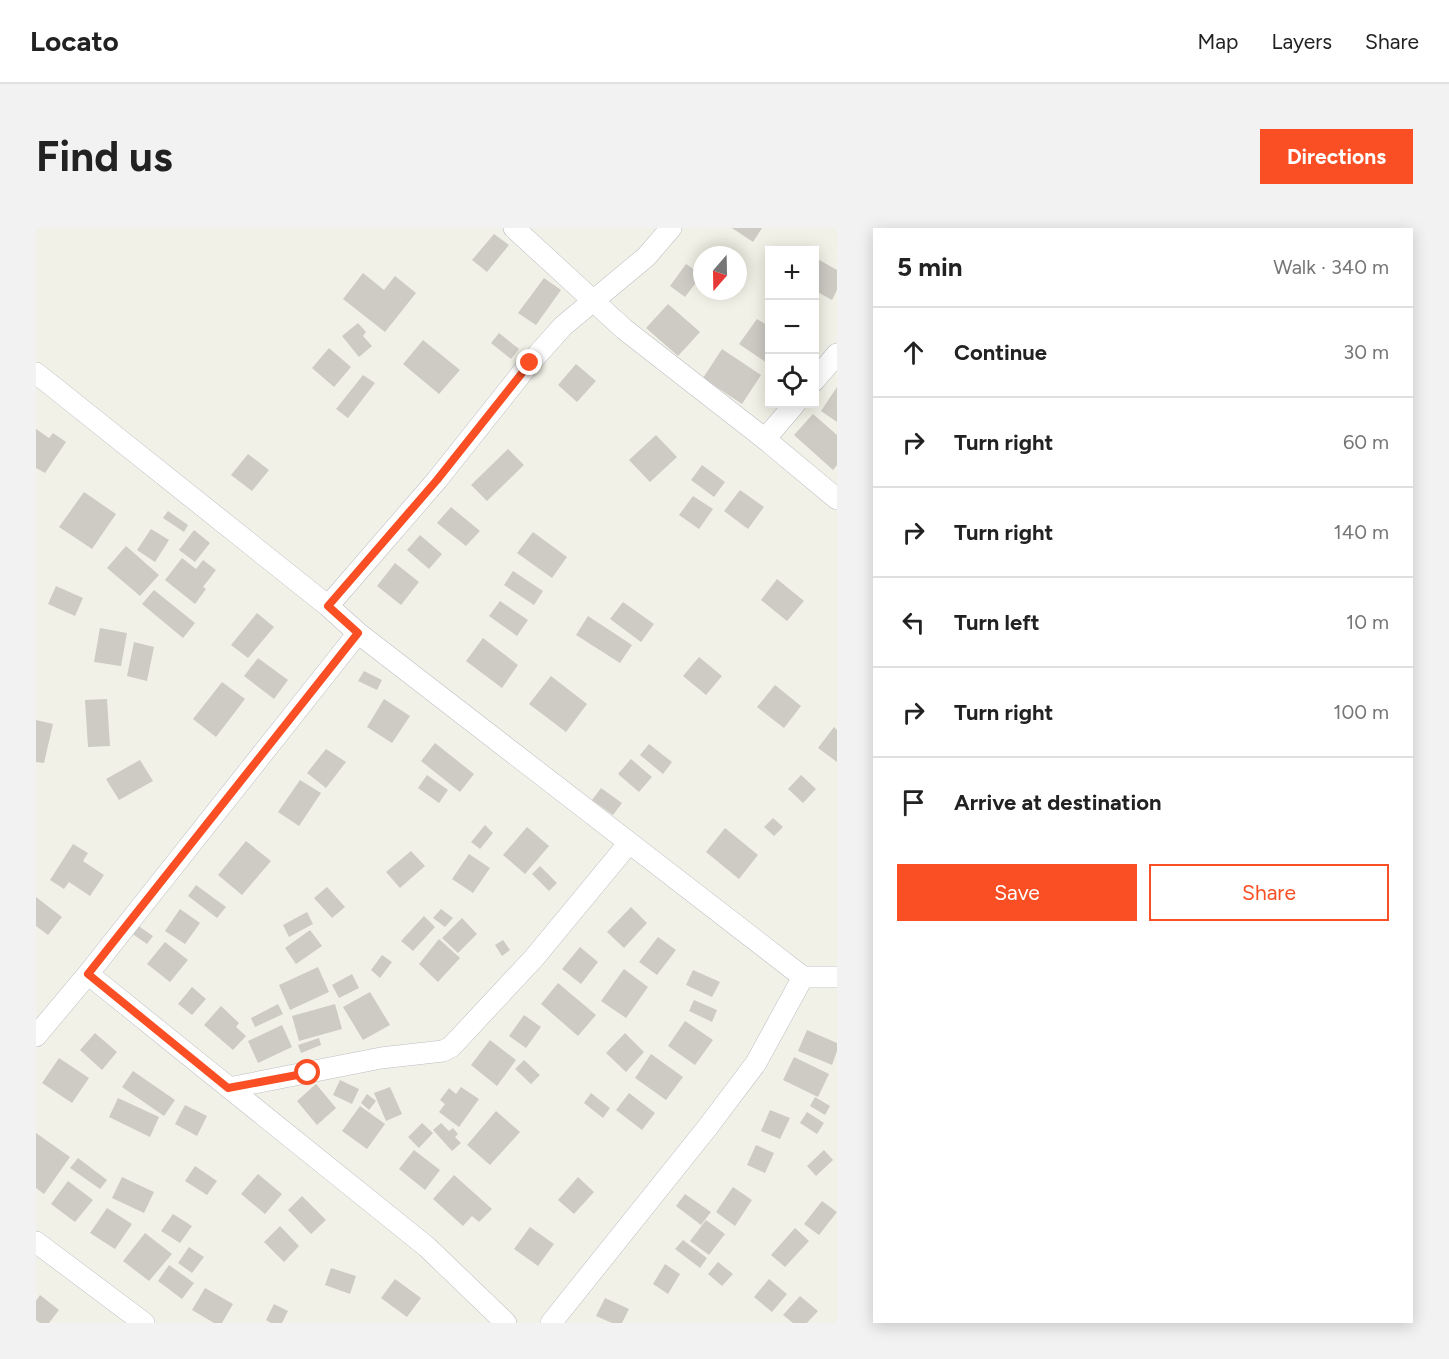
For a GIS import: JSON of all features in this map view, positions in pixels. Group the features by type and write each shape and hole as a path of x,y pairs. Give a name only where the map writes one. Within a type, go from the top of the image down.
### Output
{"street":[{"path":"514,228 624,329 765,439 837,499"},
{"path":"328,606 437,480 530,363 563,326 646,257 671,228"},
{"path":"819,375 837,354"},
{"path":"36,372 328,606 358,633 803,977 837,977"},
{"path":"765,439 792,408"},
{"path":"36,1036 88,974 358,633"},
{"path":"228,1088 381,1058 443,1051 451,1047 534,958 629,843"},
{"path":"88,974 427,1247 506,1323"},
{"path":"551,1323 756,1063 803,977"},
{"path":"36,1242 144,1323"}],"building":[{"path":"732,228 762,228 753,242"},
{"path":"494,234 509,245 487,272 472,260"},
{"path":"819,260 837,270 837,290 832,300 819,293"},
{"path":"686,264 693,269 693,287 685,297 670,286"},
{"path":"363,273 384,290 395,276 416,293 385,332 343,299"},
{"path":"544,278 561,290 536,325 518,313"},
{"path":"668,304 700,332 678,356 646,328"},
{"path":"757,319 765,324 765,362 739,344"},
{"path":"358,323 366,332 363,336 372,346 359,357 342,336"},
{"path":"499,333 519,349 511,359 491,343"},
{"path":"423,340 460,370 439,394 403,364"},
{"path":"329,348 351,367 334,387 312,368"},
{"path":"722,349 761,375 742,404 703,378"},
{"path":"576,364 596,381 577,402 558,385"},
{"path":"363,375 375,383 348,418 336,409"},
{"path":"837,387 837,422 821,411"},
{"path":"813,414 837,435 837,465 833,470 794,435"},
{"path":"36,429 49,438 53,433 66,442 45,473 36,468"},
{"path":"656,435 677,457 650,482 629,460"},
{"path":"508,449 524,465 487,501 471,485"},
{"path":"248,454 269,470 252,491 231,475"},
{"path":"702,465 725,482 714,497 691,480"},
{"path":"740,490 764,507 748,529 724,511"},
{"path":"84,492 116,514 92,549 59,527"},
{"path":"693,496 713,509 699,529 679,515"},
{"path":"451,507 480,531 466,546 437,523"},
{"path":"168,511 188,525 184,532 163,518"},
{"path":"151,529 169,540 155,562 137,550"},
{"path":"194,530 210,543 195,562 179,550"},
{"path":"533,532 567,557 552,578 517,553"},
{"path":"420,535 442,554 429,569 407,550"},
{"path":"126,546 159,575 140,596 107,568"},
{"path":"182,558 196,569 203,560 216,570 203,587 206,589 195,604 165,580"},
{"path":"395,563 419,582 401,605 377,586"},
{"path":"513,571 543,591 534,605 504,585"},
{"path":"777,579 804,601 787,621 761,600"},
{"path":"56,586 83,598 75,616 48,604"},
{"path":"154,590 195,623 183,638 142,604"},
{"path":"500,601 528,620 517,636 489,616"},
{"path":"623,602 654,624 641,642 610,619"},
{"path":"257,613 274,627 248,658 231,645"},
{"path":"588,616 632,645 620,663 576,635"},
{"path":"100,628 127,633 121,666 94,662"},
{"path":"483,638 518,665 502,688 466,661"},
{"path":"134,642 154,647 147,681 127,676"},
{"path":"699,657 722,676 706,695 683,676"},
{"path":"258,658 288,680 274,699 244,676"},
{"path":"364,671 382,680 377,690 358,681"},
{"path":"551,676 587,704 566,732 529,704"},
{"path":"222,682 245,699 216,737 193,719"},
{"path":"775,685 801,706 784,728 757,707"},
{"path":"107,699 110,746 88,747 85,700"},
{"path":"384,699 410,716 392,743 367,727"},
{"path":"36,720 53,724 44,763 36,762"},
{"path":"834,727 837,730 837,762 818,748"},
{"path":"435,743 474,774 460,792 421,761"},
{"path":"649,744 672,762 663,774 640,755"},
{"path":"326,749 346,762 326,788 307,773"},
{"path":"631,759 652,777 639,792 618,774"},
{"path":"140,760 153,781 119,800 106,779"},
{"path":"427,775 448,790 439,803 418,788"},
{"path":"801,775 816,789 803,803 788,789"},
{"path":"300,780 321,793 299,826 278,812"},
{"path":"601,788 622,803 613,815 592,800"},
{"path":"773,818 783,827 774,836 764,827"},
{"path":"485,825 493,833 480,849 471,842"},
{"path":"527,827 549,846 525,874 503,855"},
{"path":"725,828 758,855 739,879 706,852"},
{"path":"246,841 271,861 242,895 218,875"},
{"path":"73,844 88,853 83,861 104,875 90,896 69,882 64,889 50,880"},
{"path":"411,851 425,866 400,888 386,872"},
{"path":"469,854 490,868 473,893 452,879"},
{"path":"540,866 557,883 549,891 532,874"},
{"path":"196,885 226,907 217,918 188,896"},
{"path":"327,887 345,907 332,918 314,898"},
{"path":"36,897 62,917 48,935 36,926"},
{"path":"631,907 647,923 624,948 607,932"},
{"path":"180,909 200,923 185,944 165,931"},
{"path":"441,909 453,918 445,927 433,918"},
{"path":"307,912 313,924 289,937 283,925"},
{"path":"424,916 435,927 413,951 401,941"},
{"path":"462,918 477,934 458,953 442,938"},
{"path":"137,925 153,936 147,944 131,933"},
{"path":"310,930 322,946 296,964 285,948"},
{"path":"658,937 676,950 657,975 639,962"},
{"path":"439,939 460,958 438,982 419,964"},
{"path":"503,940 510,950 502,956 495,945"},
{"path":"165,942 188,960 170,982 147,964"},
{"path":"580,947 598,962 581,984 562,969"},
{"path":"382,955 392,962 380,978 371,970"},
{"path":"318,967 329,992 290,1010 279,985"},
{"path":"624,969 648,987 626,1018 601,1001"},
{"path":"693,970 720,982 712,997 686,985"},
{"path":"352,974 359,988 339,998 332,985"},
{"path":"558,983 596,1015 578,1036 541,1004"},
{"path":"192,987 206,999 192,1015 178,1004"},
{"path":"370,992 390,1025 363,1040 343,1007"},
{"path":"694,1000 717,1010 712,1022 689,1011"},
{"path":"278,1004 283,1014 255,1027 251,1018"},
{"path":"335,1004 342,1029 299,1041 292,1016"},
{"path":"221,1006 239,1023 236,1027 246,1036 233,1050 204,1025"},
{"path":"524,1015 541,1027 526,1048 509,1036"},
{"path":"685,1021 713,1040 695,1065 668,1046"},
{"path":"282,1025 292,1047 258,1063 248,1041"},
{"path":"807,1030 837,1043 832,1065 798,1051"},
{"path":"95,1033 117,1052 102,1070 80,1050"},
{"path":"625,1033 644,1052 626,1072 606,1053"},
{"path":"319,1038 321,1045 301,1053 298,1045"},
{"path":"490,1040 516,1060 497,1086 471,1065"},
{"path":"651,1054 683,1077 666,1100 635,1078"},
{"path":"794,1057 829,1074 818,1097 783,1080"},
{"path":"59,1058 89,1078 72,1103 42,1083"},
{"path":"524,1060 540,1075 531,1084 515,1069"},
{"path":"133,1071 175,1100 164,1116 122,1087"},
{"path":"340,1080 359,1089 352,1104 333,1095"},
{"path":"316,1084 336,1108 317,1125 297,1101"},
{"path":"390,1087 402,1114 386,1121 374,1093"},
{"path":"461,1087 479,1099 459,1127 439,1112 445,1104 440,1100 449,1088 456,1094"},
{"path":"591,1093 610,1108 603,1118 584,1103"},
{"path":"629,1093 655,1113 642,1130 616,1110"},
{"path":"367,1094 376,1101 369,1110 361,1103"},
{"path":"815,1097 830,1106 825,1115 810,1106"},
{"path":"118,1098 159,1117 150,1137 109,1117"},
{"path":"185,1105 207,1116 197,1136 175,1124"},
{"path":"360,1106 385,1124 367,1149 342,1131"},
{"path":"770,1110 790,1118 780,1139 761,1131"},
{"path":"496,1111 520,1132 490,1165 467,1145"},
{"path":"807,1112 824,1123 817,1134 800,1123"},
{"path":"422,1123 433,1133 419,1148 408,1137"},
{"path":"441,1123 449,1131 453,1128 458,1134 455,1137 461,1143 452,1151 433,1130"},
{"path":"36,1133 70,1157 44,1194 36,1188"},
{"path":"756,1145 774,1153 765,1173 747,1165"},
{"path":"414,1150 440,1170 425,1190 399,1169"},
{"path":"824,1150 833,1160 816,1176 807,1166"},
{"path":"78,1158 107,1180 100,1189 70,1168"},
{"path":"195,1166 217,1181 207,1195 185,1181"},
{"path":"258,1174 282,1194 265,1214 241,1194"},
{"path":"454,1175 492,1209 479,1222 472,1216 463,1226 433,1199"},
{"path":"122,1177 154,1192 144,1213 112,1198"},
{"path":"578,1177 594,1192 574,1214 558,1200"},
{"path":"68,1181 93,1200 75,1222 51,1204"},
{"path":"733,1187 752,1200 735,1226 716,1212"},
{"path":"685,1194 711,1212 701,1225 676,1206"},
{"path":"302,1196 326,1220 311,1234 288,1210"},
{"path":"822,1201 837,1212 819,1235 804,1224"},
{"path":"107,1208 132,1224 115,1249 90,1233"},
{"path":"173,1214 192,1226 180,1243 161,1231"},
{"path":"706,1220 725,1234 709,1255 690,1241"},
{"path":"280,1226 299,1246 284,1262 264,1242"},
{"path":"530,1227 554,1244 538,1266 514,1249"},
{"path":"795,1228 809,1241 785,1267 771,1255"},
{"path":"145,1233 172,1254 149,1281 123,1261"},
{"path":"683,1240 707,1258 700,1268 675,1249"},
{"path":"189,1247 204,1257 192,1273 178,1263"},
{"path":"718,1262 733,1274 722,1286 708,1274"},
{"path":"665,1264 680,1274 668,1294 653,1284"},
{"path":"169,1265 194,1283 182,1299 158,1281"},
{"path":"331,1268 356,1276 350,1294 325,1285"},
{"path":"395,1279 421,1298 407,1317 381,1298"},
{"path":"769,1279 787,1294 772,1312 754,1297"},
{"path":"205,1288 233,1304 222,1323 214,1323 192,1310"},
{"path":"40,1295 59,1310 49,1323 40,1323 36,1320 36,1301"},
{"path":"800,1296 818,1311 807,1323 793,1323 783,1315"},
{"path":"605,1298 629,1309 622,1323 612,1323 596,1316"},
{"path":"274,1304 288,1311 282,1323 271,1323 266,1320"}],"route":[{"path":"308,1073 228,1088 88,974 358,633 328,606 437,480 530,363"}]}
